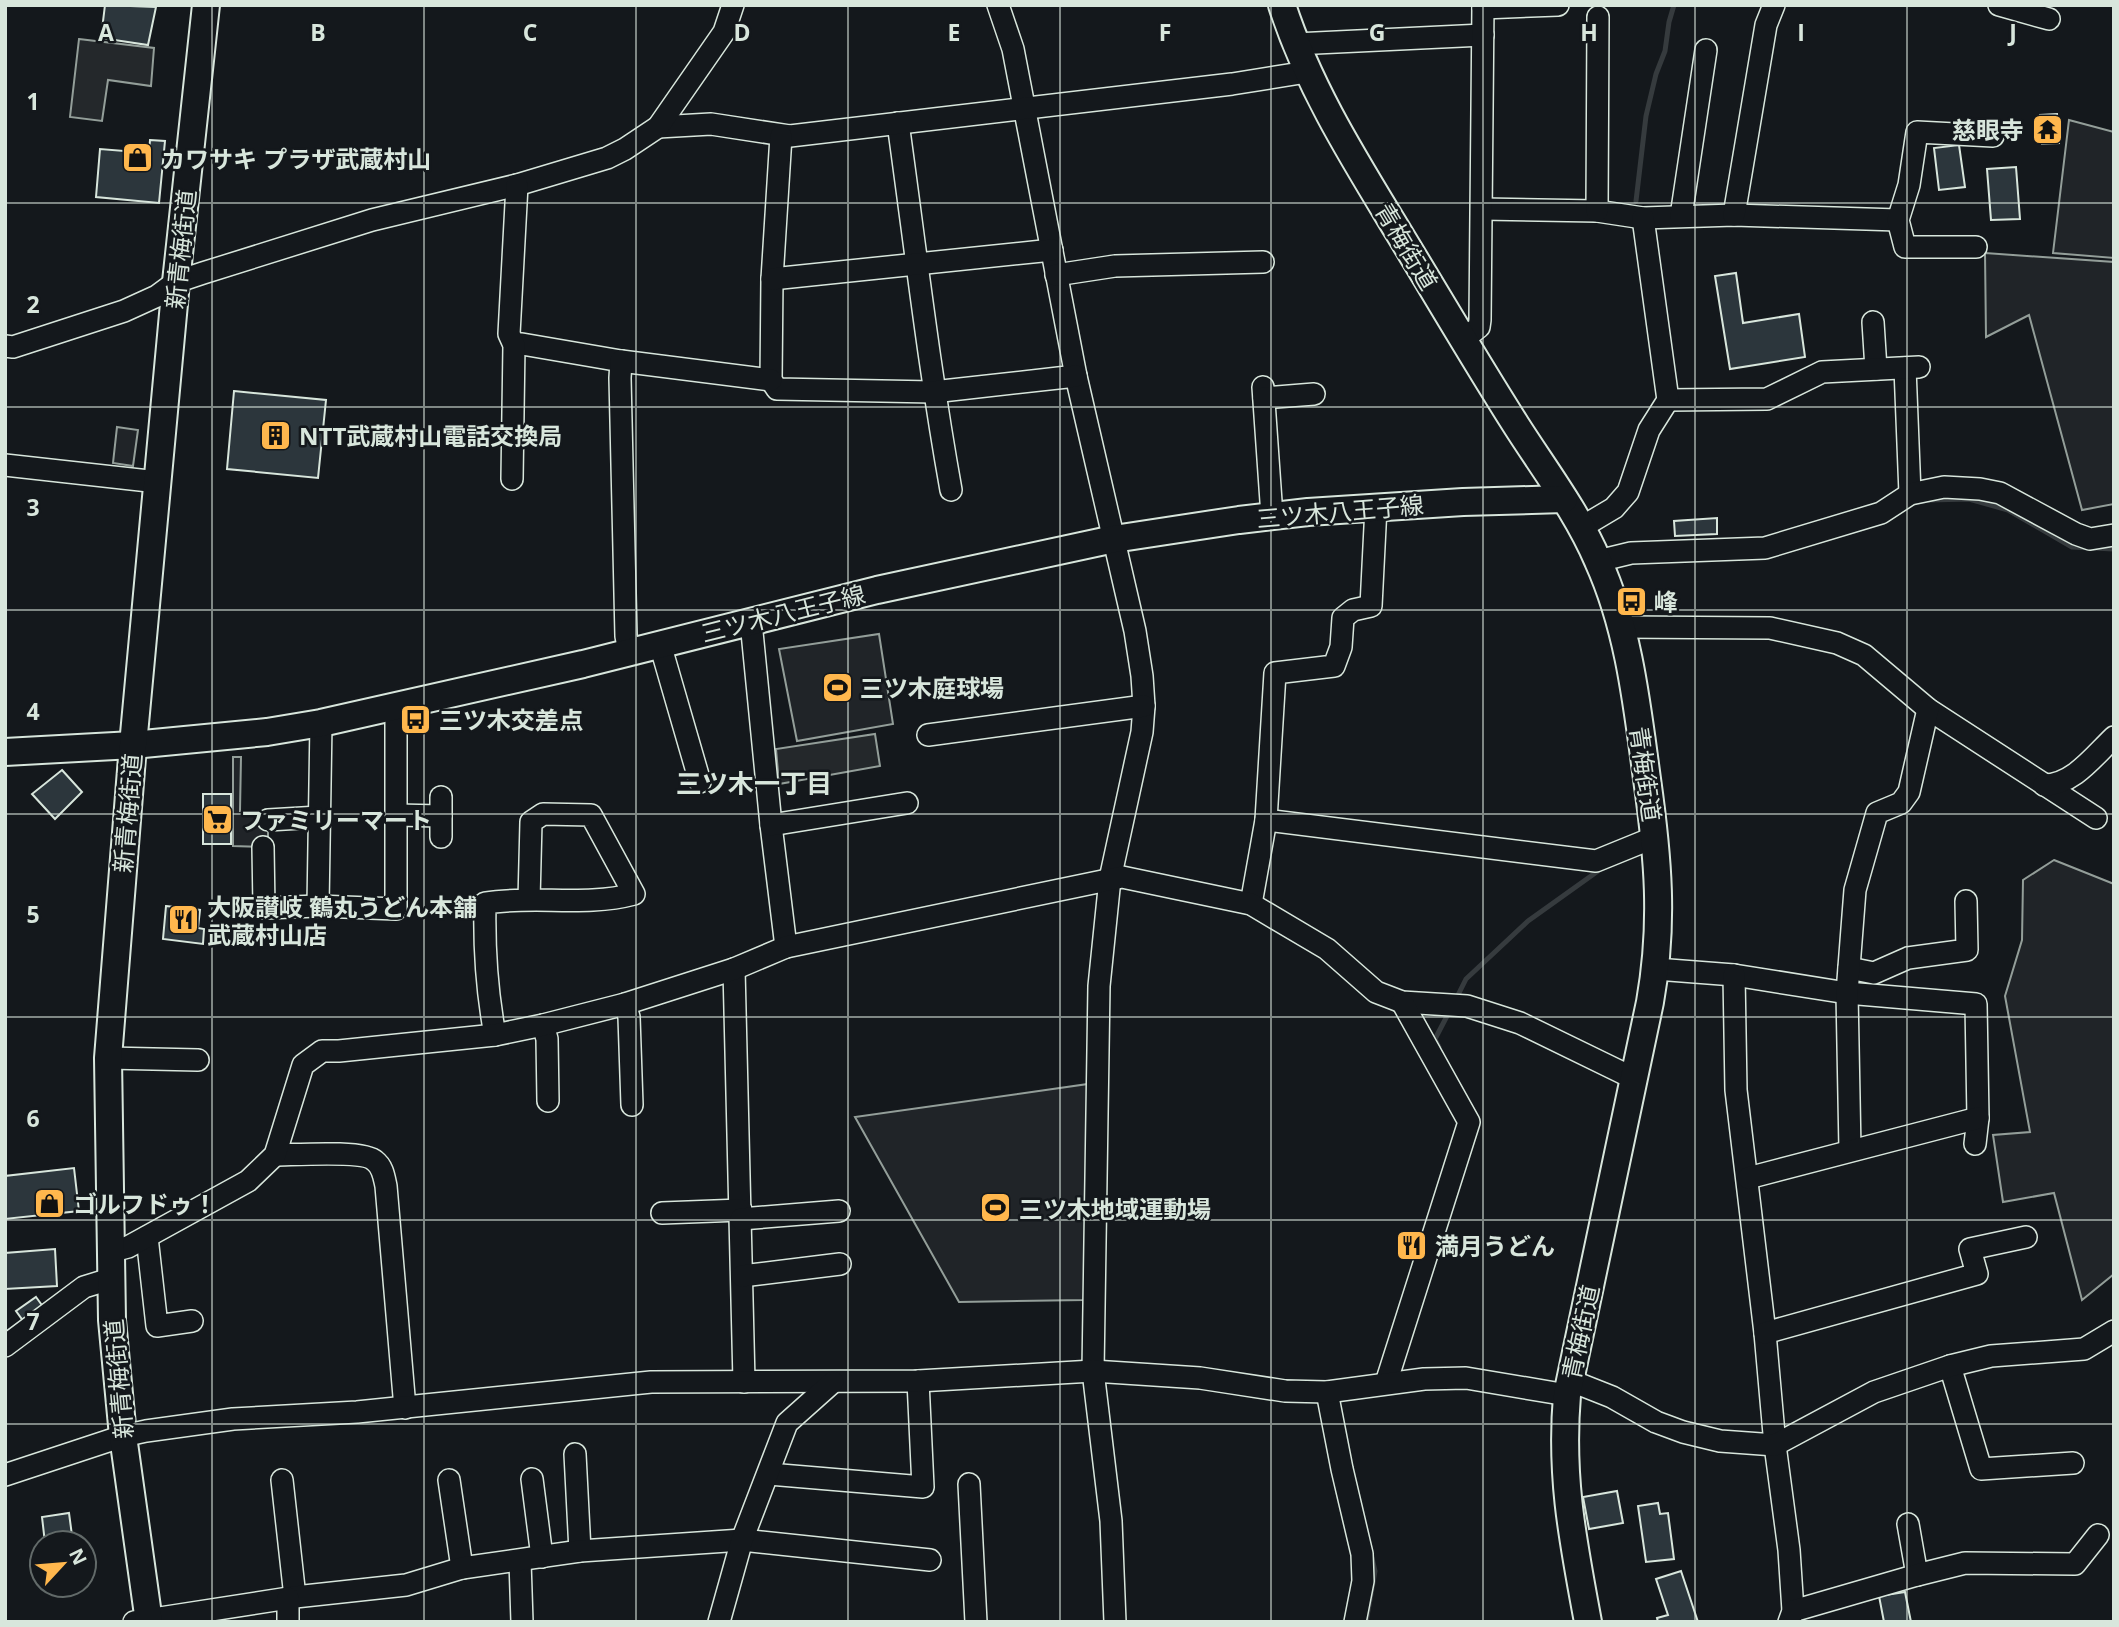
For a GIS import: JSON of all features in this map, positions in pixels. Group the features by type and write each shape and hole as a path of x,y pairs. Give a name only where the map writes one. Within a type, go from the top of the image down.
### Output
{"main road":[{"name":"新青梅街道","path":"144,1621 123,1436 110,1279 108,1058 133,745 176,282 206,5"},
{"name":"青梅街道","path":"1282,5 1307,72 1352,155 1582,527 1598,561 1621,627 1636,701 1655,837 1659,904 1656,969 1568,1387 1564,1447 1567,1496 1588,1622"},
{"name":"三ツ木八王子線","path":"5,752 133,745 267,732 321,723 629,652 877,590 1114,539 1272,516 1564,499"}],"street":[{"path":"5,346 13,346 124,311 157,296 176,282 372,220 517,185 607,158 658,127 724,32 733,5"},
{"path":"998,5 1013,49 1076,376 1135,631 1142,676 1142,732 1110,879 1099,986 1093,1371 1111,1521 1115,1622"},
{"path":"1464,339 1479,327 1480,320 1483,7 1558,5"},
{"path":"1734,215 1766,25 1774,5"},
{"path":"1999,5 2049,19"},
{"path":"1597,211 1598,18"},
{"path":"1296,44 1483,35"},
{"path":"1681,215 1706,50"},
{"path":"658,127 711,124 781,136 1232,84 1307,72"},
{"path":"898,123 933,392 951,490"},
{"path":"1976,247 1905,247 1898,220 1909,185 1917,132 1993,136"},
{"path":"781,136 772,279 771,380 778,389 933,392 1076,376"},
{"path":"517,185 509,334 514,345 519,466"},
{"path":"1482,209 1597,211 1643,218 1734,215 1898,220"},
{"path":"1582,527 1614,508 1628,492 1649,430 1668,400 1643,218"},
{"path":"772,279 1052,250"},
{"path":"1056,275 1115,266 1263,262"},
{"path":"1873,322 1875,369"},
{"path":"514,345 771,380"},
{"path":"621,361 626,636 629,652"},
{"path":"1668,400 1767,399 1822,372 1912,367 1910,494"},
{"path":"1272,516 1263,392 1314,394"},
{"path":"5,466 158,482"},
{"path":"1598,561 1631,553 1765,548 1881,513 1910,494 1944,487 2000,493 2090,539 2114,535"},
{"path":"1251,904 1266,820 1275,673 1334,666 1341,647 1343,618 1353,610 1371,606 1376,508"},
{"path":"751,622 786,947"},
{"path":"1621,627 1770,628 1837,643 1864,654 1928,709 2096,818"},
{"path":"660,644 700,782"},
{"path":"263,847 264,908 318,906 396,909 396,705"},
{"path":"928,736 1144,706"},
{"path":"1850,1150 1847,993 1855,890 1877,813 1901,803 1909,792 1928,709"},
{"path":"318,906 321,723"},
{"path":"2044,785 2057,785 2080,771 2114,737"},
{"path":"771,825 907,803"},
{"path":"495,1035 486,957 485,903 529,900 578,902 634,894 591,815 543,814 531,822 529,900"},
{"path":"397,816 441,817"},
{"path":"268,820 319,817"},
{"path":"1266,820 1596,861 1655,837"},
{"path":"110,1252 128,1247 248,1181 275,1155 303,1065 322,1051 495,1035 543,1025 625,1004 734,969 786,947 1122,877 1251,904 1326,948 1376,992 1402,1002 1467,1006 1532,1029 1633,1077"},
{"path":"1849,968 1874,973 1908,958 1967,950 1966,901"},
{"path":"734,969 744,1381"},
{"path":"1656,969 1734,975 1847,993 1976,1004 1978,1118 1975,1144"},
{"path":"1734,975 1736,1090 1765,1333 1774,1445 1789,1550 1791,1616 1917,1575 1965,1563 2075,1564 2098,1535"},
{"path":"1386,1383 1469,1122 1402,1002"},
{"path":"625,1004 629,1017 632,1105"},
{"path":"543,1025 547,1039 548,1101"},
{"path":"108,1058 198,1060"},
{"path":"1748,1178 1978,1118"},
{"path":"275,1155 358,1155 373,1158 381,1167 386,1186 405,1408"},
{"path":"662,1213 828,1218"},
{"path":"147,1237 162,1289 157,1326 192,1321"},
{"path":"1765,1333 1977,1274 1970,1249 2026,1237"},
{"path":"742,1276 841,1264"},
{"path":"5,1346 84,1287 110,1279"},
{"path":"5,1475 123,1436 233,1419 405,1408 651,1382 918,1381 1093,1371 1200,1378 1285,1391 1327,1392 1424,1379 1466,1378 1568,1387 1612,1397 1656,1422 1684,1432 1720,1441 1774,1445 1874,1392 1950,1366 1991,1356 2084,1349 2114,1331"},
{"path":"1950,1366 1981,1469 2073,1463"},
{"path":"769,1474 923,1487 918,1381"},
{"path":"719,1622 743,1540 787,1423 833,1382"},
{"path":"1327,1392 1362,1554 1363,1581 1355,1622"},
{"path":"575,1454 580,1551"},
{"path":"532,1479 542,1557"},
{"path":"282,1480 291,1597 288,1622"},
{"path":"449,1480 462,1568"},
{"path":"969,1484 976,1622"},
{"path":"1908,1524 1917,1575"},
{"path":"144,1621 291,1597 406,1585 462,1568 580,1551 743,1540 930,1560"},
{"path":"520,1561 522,1622"}],"shaded area":[{"path":"79,39 154,48 151,86 108,80 102,121 70,117"},
{"path":"2069,120 2114,132 2114,258 2053,253"},
{"path":"1985,253 2114,262 2114,504 2082,510 2029,315 1986,337"},
{"path":"117,427 138,430 133,466 113,463"},
{"name":"三ツ木庭球場","path":"879,634 893,724 797,741 779,649"},
{"path":"875,734 880,766 779,784 776,749"},
{"path":"233,757 241,757 240,811 268,812 268,847 233,846"},
{"path":"2054,860 2114,884 2114,1274 2082,1300 2054,1193 2003,1202 1993,1135 2030,1132 2005,996 2022,940 2023,880"},
{"name":"三ツ木地域運動場","path":"1088,1084 1084,1300 959,1302 855,1117"}],"building":[{"path":"105,5 156,7 148,45 101,38"},
{"path":"2057,114 2059,143 2042,144 2040,115"},
{"path":"150,140 165,141 159,203 96,197 100,149 149,153"},
{"path":"1959,145 1965,187 1939,190 1934,148"},
{"path":"2016,167 2020,219 1991,220 1987,169"},
{"path":"1736,273 1743,323 1799,314 1805,357 1730,369 1715,276"},
{"name":"NTT武蔵村山電話交換局","path":"234,391 326,400 318,478 227,469"},
{"path":"1717,518 1717,534 1675,536 1674,521"},
{"path":"62,770 82,792 55,819 32,794"},
{"name":"ファミリーマート","path":"203,794 231,794 231,844 203,844"},
{"path":"166,906 200,910 198,928 204,929 203,944 163,939"},
{"path":"74,1168 79,1211 5,1219 5,1176"},
{"path":"1407,1233 1424,1239 1417,1257 1401,1251"},
{"path":"55,1249 57,1286 5,1289 5,1253"},
{"path":"36,1297 44,1308 24,1322 16,1311"},
{"path":"1617,1491 1623,1523 1589,1529 1583,1497"},
{"path":"1658,1503 1660,1514 1668,1513 1674,1559 1646,1562 1638,1506"},
{"path":"69,1513 71,1529 43,1529 42,1517"},
{"path":"1681,1571 1698,1622 1658,1622 1657,1618 1668,1615 1656,1579"},
{"path":"1905,1592 1911,1622 1884,1622 1879,1596"}],"waterway":[{"path":"1636,201 1646,116 1656,74 1665,51 1674,5"},
{"path":"1929,500 1969,499 2008,510 2072,547 2114,549"},
{"path":"1456,999 1466,979 1528,921 1598,871"},
{"path":"1439,1047 1435,1039 1447,1016"},
{"path":"1366,1622 1375,1571 1372,1558"}],"place":[{"name":"慈眼寺","path":"2047,129"},
{"name":"カワサキ プラザ武蔵村山","path":"138,158"},
{"name":"NTT武蔵村山電話交換局","path":"276,435"},
{"name":"峰","path":"1631,601"},
{"name":"三ツ木庭球場","path":"837,687"},
{"name":"三ツ木交差点","path":"416,719"},
{"name":"ファミリーマート","path":"217,819"},
{"name":"大阪讃岐 鶴丸うどん本舗 武蔵村山店","path":"184,920"},
{"name":"ゴルフドゥ！","path":"50,1203"},
{"name":"三ツ木地域運動場","path":"996,1208"},
{"name":"満月うどん","path":"1412,1245"}],"district":[{"name":"三ツ木一丁目","path":"754,783"}]}
